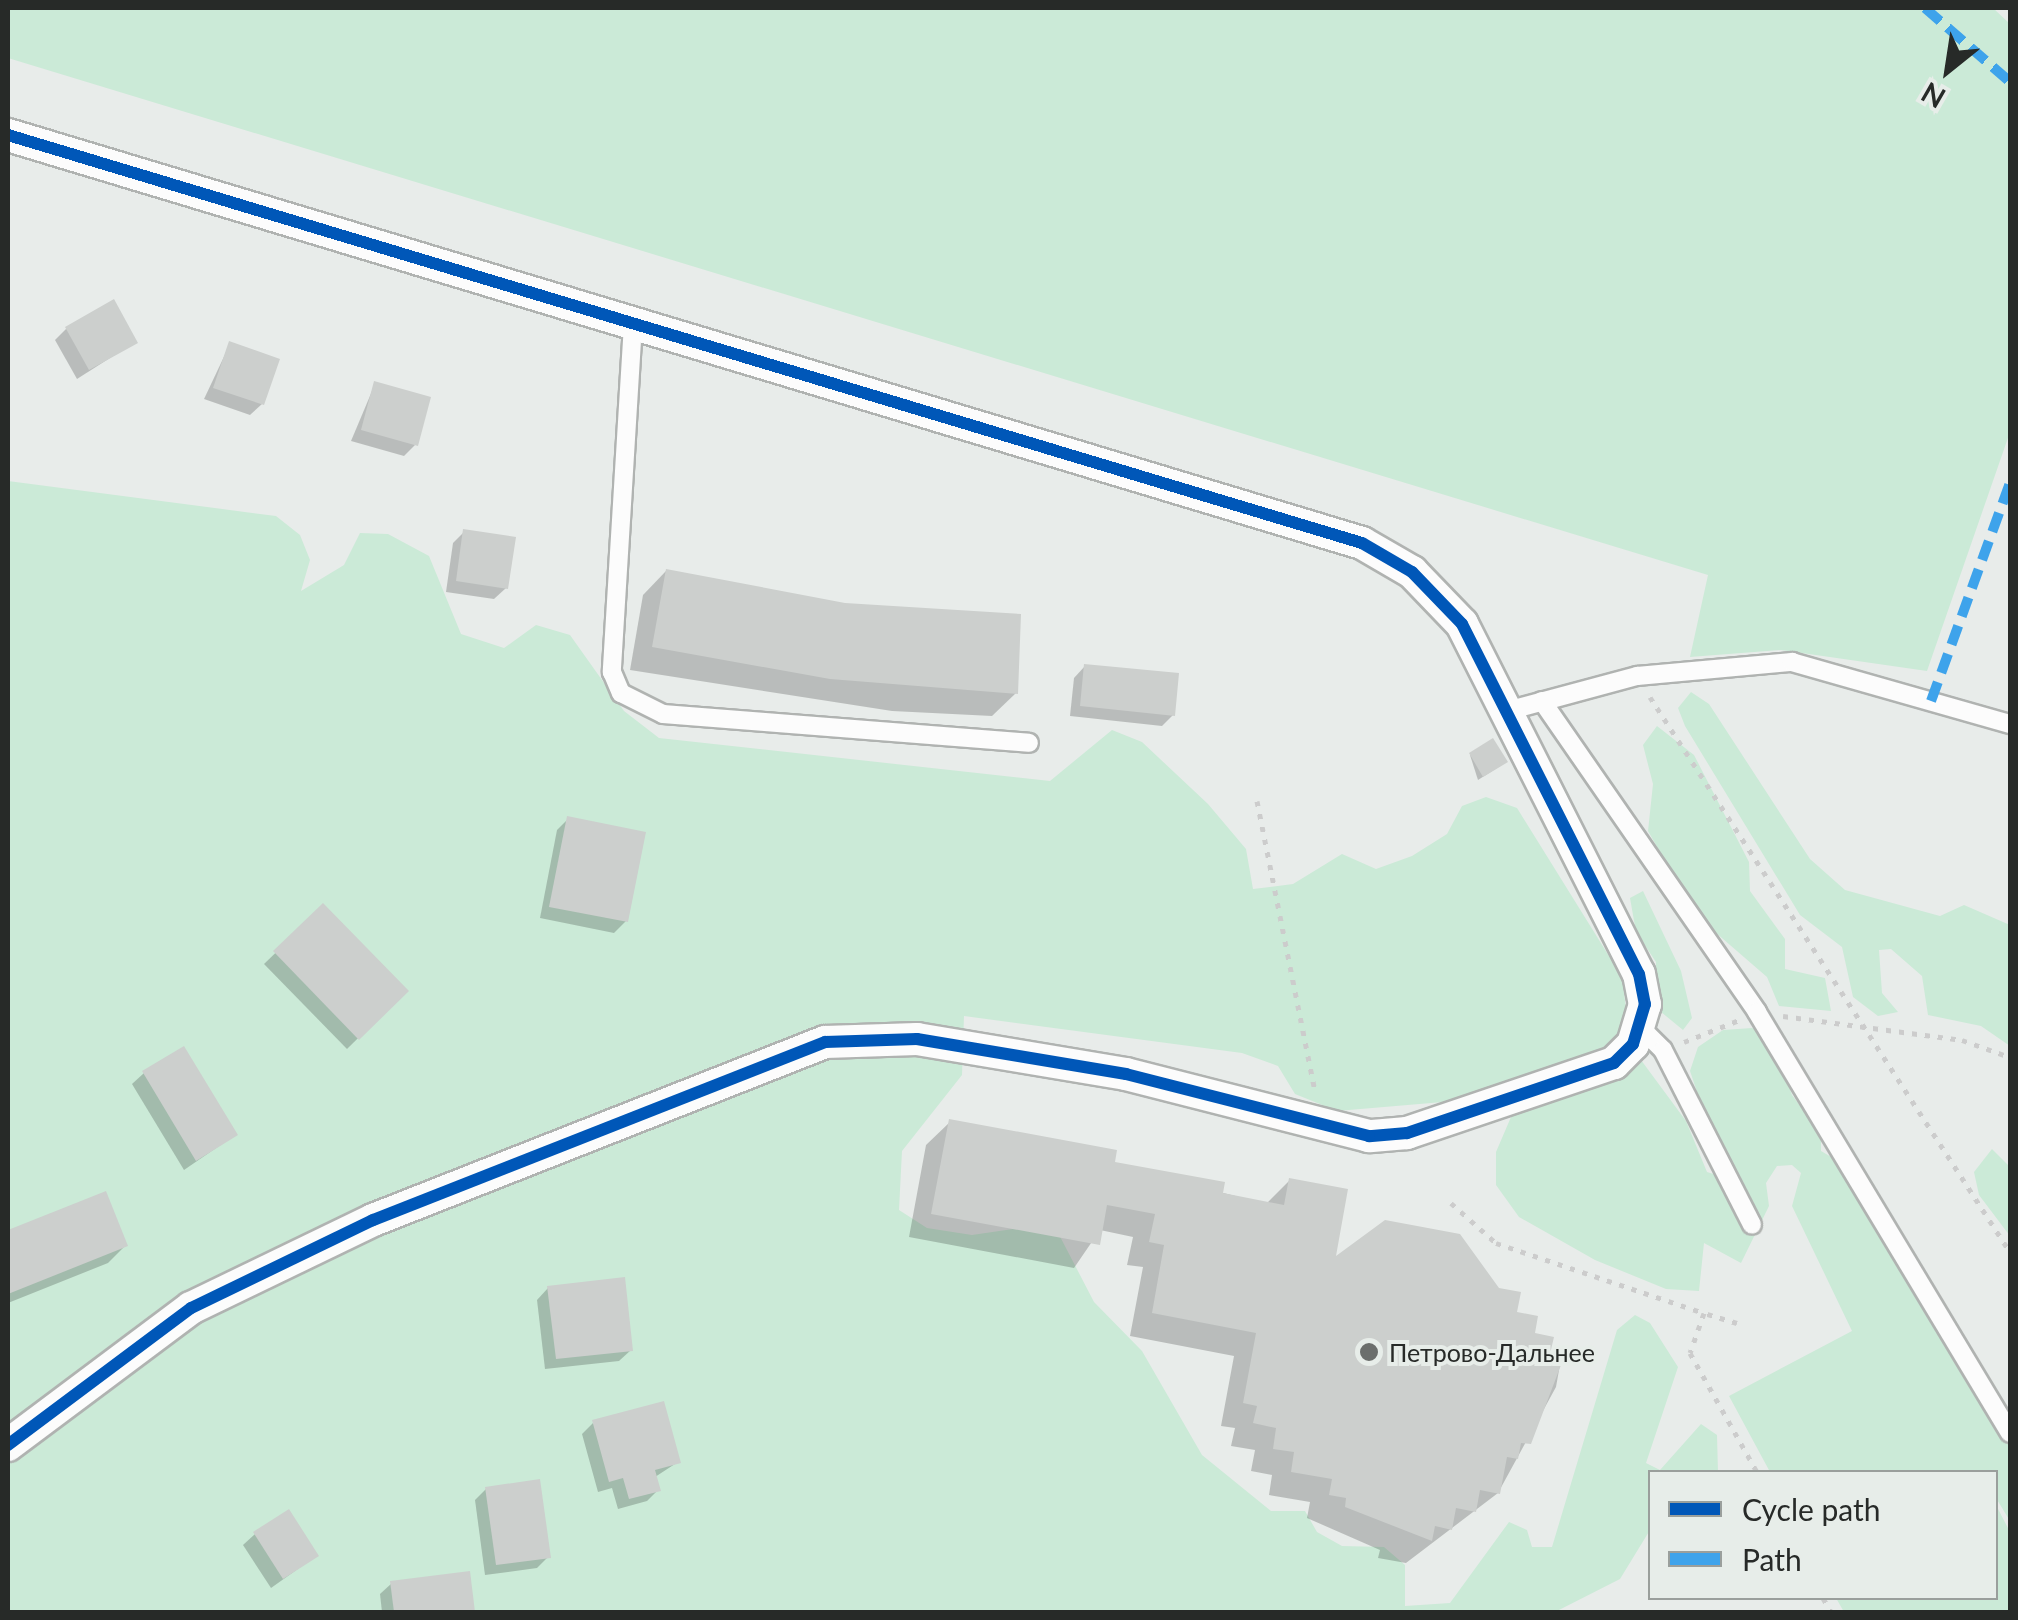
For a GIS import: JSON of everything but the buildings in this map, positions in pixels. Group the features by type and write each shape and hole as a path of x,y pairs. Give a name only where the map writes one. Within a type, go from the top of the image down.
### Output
{"street":[{"path":"8,135 1362,543 1438,595 1507,711 1639,974 1652,1039 1614,1063 1407,1133 1316,1124 1126,1074 917,1039 825,1042 390,1213 191,1308 8,1445"}],"lane":[{"path":"633,324 612,672 621,692 663,714 1029,743"},
{"path":"1507,711 1636,676 1792,662 2010,724"},
{"path":"1542,701 1757,1012 2010,1432"},
{"path":"1652,1039 1752,1224"}],"path":[{"path":"1636,676 2010,1252"},
{"path":"1257,801 1316,1124"},
{"path":"1652,1039 1757,1012 1868,1028 2010,1056"},
{"path":"1451,1203 1496,1243 1737,1323"},
{"path":"1704,1312 1690,1353 1756,1470"}],"green space":[{"path":"8,8 1993,8 2010,24 2010,432 1927,671 1781,650 1690,657 1708,575 8,58"},
{"path":"8,481 276,516 300,535 310,560 301,591 344,565 360,533 388,534 429,556 461,634 504,648 536,625 570,635 624,711 659,738 1050,781 1112,730 1142,742 1208,804 1246,849 1253,889 1293,884 1342,854 1376,869 1412,856 1447,834 1462,806 1486,797 1517,808 1622,977 1629,1032 1606,1057 1490,1098 1337,1111 1295,1094 1278,1066 1242,1053 964,1016 962,1075 902,1151 899,1210 927,1228 972,1235 1053,1223 1094,1302 1142,1351 1202,1455 1271,1511 1305,1511 1317,1532 1342,1546 1384,1547 1405,1565 1405,1606 1450,1603 1509,1522 1527,1530 1532,1547 1552,1547 1617,1330 1635,1315 1650,1323 1678,1367 1646,1463 1660,1470 1648,1470 1648,1533 1620,1579 1555,1612 8,1612"},
{"path":"1691,692 1709,704 1810,859 1845,890 1940,916 1964,905 2010,925 2010,1046 1981,1026 1928,1015 1922,976 1891,949 1879,950 1882,993 1898,1012 1878,1016 1853,997 1842,947 1800,915 1685,726 1678,708"},
{"path":"1657,726 1694,755 1749,862 1750,891 1785,939 1785,969 1825,978 1831,1011 1779,1006 1767,977 1708,926 1660,852 1648,831 1653,784 1643,745"},
{"path":"1643,891 1681,971 1692,1018 1683,1030 1655,1007 1656,962 1636,932 1630,898"},
{"path":"1752,1028 1771,1036 1792,1095 1821,1134 1821,1151 1838,1161 2010,1447 2010,1521 1998,1501 1998,1470 1769,1470 1729,1396 1852,1331 1792,1206 1801,1173 1792,1165 1777,1166 1766,1183 1769,1206 1741,1263 1704,1243 1699,1291 1666,1289 1595,1260 1519,1217 1496,1185 1496,1152 1511,1117 1641,1060 1686,1121 1707,1172 1726,1178 1690,1071 1698,1047 1723,1030"},
{"path":"1992,1149 2010,1167 2010,1236 1979,1195 1974,1172"},
{"path":"1701,1424 1717,1435 1718,1470 1660,1470"},
{"path":"1998,1509 2010,1532 2010,1612 1844,1612 1837,1600 1998,1600"}],"marked path":[{"path":"1925,8 2010,82"},
{"path":"1931,701 2010,483"}],"cycle path":[{"path":"8,135 1362,543 1412,572 1462,624 1639,974 1645,1004 1633,1044 1614,1063 1407,1133 1369,1136 1126,1074 917,1039 825,1042 373,1220 191,1308 8,1445"}],"place":[{"name":"Петрово-Дальнее","path":"1369,1352"}]}
